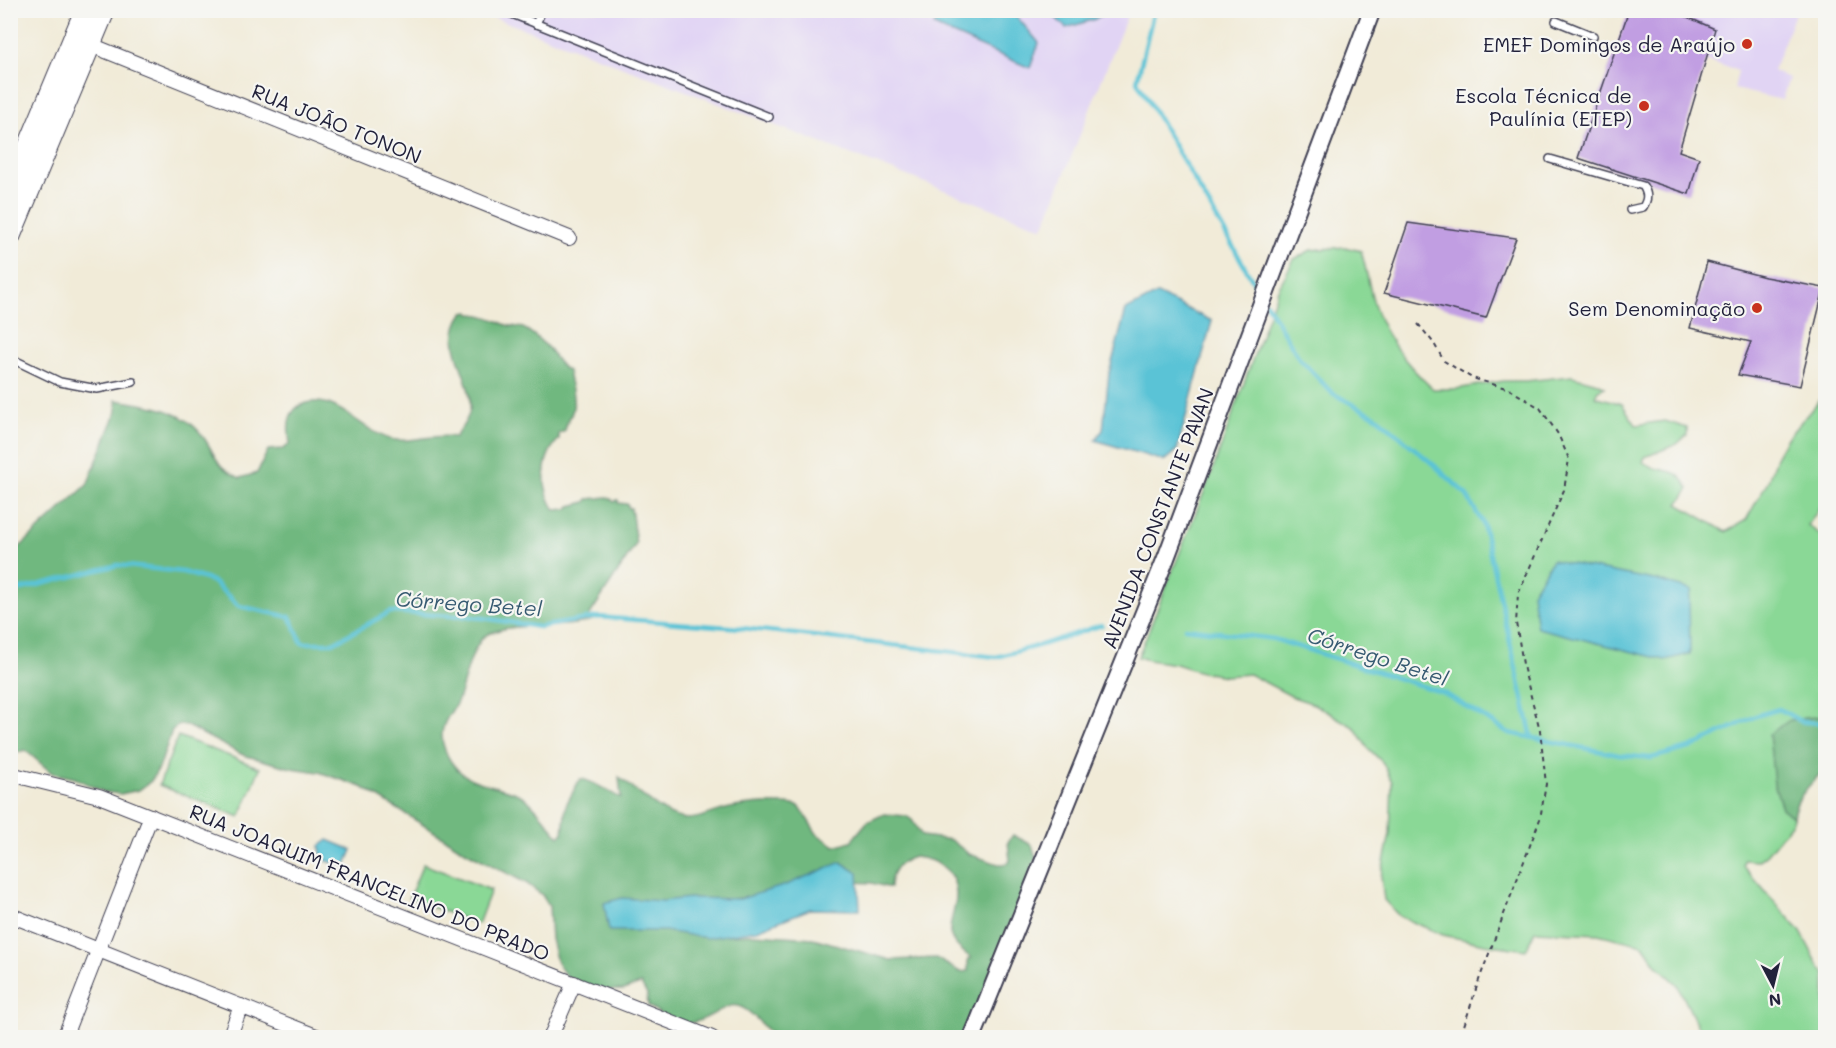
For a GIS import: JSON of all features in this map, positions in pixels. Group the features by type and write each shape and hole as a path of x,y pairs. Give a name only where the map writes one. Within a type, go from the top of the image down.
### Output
{"main road":[{"path":"10,190 85,10"},
{"path":"10,237 105,10"}],"street":[{"name":"AVENIDA CONSTANTE PAVAN","path":"972,1038 1166,558 1372,10"},
{"name":"RUA JOÃO TONON","path":"91,45 569,238"},
{"name":"RUA JOAQUIM FRANCELINO DO PRADO","path":"10,774 99,796 712,1038"},
{"path":"64,1038 151,816"},
{"path":"10,915 321,1038"},
{"path":"550,1038 574,983"},
{"path":"229,1038 241,1006"}],"lane":[{"path":"502,10 769,117"},
{"path":"536,24 542,10"},
{"path":"1556,21 1593,36"},
{"path":"1550,159 1643,186 1647,193 1647,200 1643,207 1630,210"},
{"path":"10,358 60,382 97,389 133,382"}],"path":[{"path":"1418,324 1433,342 1444,361 1472,378 1509,388 1540,408 1558,434 1569,459 1564,490 1518,594 1516,623 1524,670 1540,730 1546,784 1540,819 1479,980 1460,1038"}],"shaded area":[{"path":"477,11 1129,11 1043,228"},
{"name":"EMEF Domingos de Araújo","path":"1671,11 1796,11 1773,71 1789,78 1782,100 1734,89 1738,71 1706,60 1715,29"}],"green space":[{"path":"1345,247 1361,251 1374,303 1386,332 1407,363 1433,389 1456,389 1503,381 1572,376 1598,383 1605,387 1598,390 1595,396 1622,404 1636,425 1665,421 1687,428 1687,435 1677,444 1645,457 1643,462 1679,476 1689,489 1678,504 1726,532 1746,520 1769,479 1776,457 1787,438 1825,394 1825,504 1808,525 1825,539 1825,716 1791,720 1782,808 1793,817 1792,823 1765,856 1757,861 1744,860 1743,866 1801,932 1820,968 1825,972 1825,1037 1703,1037 1677,984 1658,966 1643,945 1598,934 1535,931 1526,950 1443,935 1399,916 1384,900 1381,876 1390,834 1392,782 1383,763 1367,747 1355,728 1314,704 1293,697 1249,674 1225,676 1138,657 1212,472 1278,289 1294,259 1311,250"},
{"path":"469,312 506,325 521,327 537,337 568,371 573,394 573,409 565,431 559,434 559,439 548,455 545,483 550,501 555,510 568,509 588,499 607,497 614,501 618,500 618,503 627,504 631,508 636,544 589,616 592,620 566,625 513,627 482,638 469,664 458,700 443,728 443,745 451,761 458,770 472,779 522,796 536,808 559,836 563,833 566,805 580,779 621,798 619,777 657,806 673,816 686,819 746,805 799,806 817,834 835,846 851,841 867,822 884,814 906,816 912,820 922,836 951,840 969,854 998,864 1007,864 1010,861 1008,842 1013,835 1032,845 1036,858 965,1037 813,1038 802,1031 786,1037 773,1037 753,1015 738,1006 725,1008 695,1022 676,1022 648,1006 647,995 641,984 623,990 595,991 566,976 557,963 551,939 549,906 542,895 526,883 467,852 362,787 319,772 291,768 243,755 187,726 179,725 172,730 160,766 151,781 139,790 121,794 104,792 75,778 52,773 25,750 11,754 11,551 21,546 87,485 117,411 116,400 167,410 178,415 198,430 222,466 240,478 257,473 268,450 283,449 290,444 289,429 292,414 299,406 311,402 323,402 334,406 379,435 390,439 455,437 470,412 470,396 455,349 454,337 463,313","holes":["914,857 937,863 953,879 956,896 950,933 956,944 971,958 968,959 968,971 960,972 936,958 891,960 813,938 754,934 699,936 643,909 776,894 810,880 872,883 890,888 893,872 899,865"]},
{"path":"1825,716 1825,769 1797,803 1793,817 1782,808 1774,784 1769,734 1790,720"},
{"path":"178,736 260,768 240,817 159,785"},
{"path":"423,864 491,890 478,924 409,898"}],"water":[{"path":"939,10 1012,11 1039,43 1030,68 934,26"},
{"path":"1049,11 1107,11 1095,19 1066,28"},
{"path":"1157,294 1212,321 1177,450 1164,461 1095,440 1103,430 1109,373 1126,310"},
{"path":"1552,560 1659,581 1692,590 1689,598 1690,654 1665,660 1537,628 1532,593"},
{"path":"328,840 352,850 345,867 319,858 320,846"},
{"path":"841,862 858,873 860,910 810,909 757,930 707,938 665,931 609,931 604,903 622,898 663,901 689,898 740,899 786,885"}],"building":[{"name":"Escola Técnica de Paulínia (ETEP)","path":"1629,10 1671,10 1715,29 1679,151 1699,158 1689,194 1578,158"},
{"path":"1408,223 1516,238 1486,318 1384,293"},
{"name":"Sem Denominação","path":"1707,262 1765,277 1824,288 1800,386 1738,375 1751,342 1690,328"}],"waterway":[{"path":"1154,10 1137,81 1260,293"},
{"path":"1266,303 1299,358 1332,393 1377,417 1466,494 1483,524 1532,738"},
{"name":"Córrego Betel","path":"10,592 118,565 183,572 212,581 239,606 290,617 302,643 333,643 390,612 483,618 539,627 598,617 742,628 996,657 1102,625"},
{"name":"Córrego Betel","path":"1185,628 1274,639 1444,693 1509,733 1619,755 1651,758 1690,748 1756,716 1779,709 1802,722 1826,723"}],"place":[{"name":"EMEF Domingos de Araújo","path":"1747,44"},
{"name":"Escola Técnica de Paulínia (ETEP)","path":"1644,106"},
{"name":"Sem Denominação","path":"1757,308"}]}
